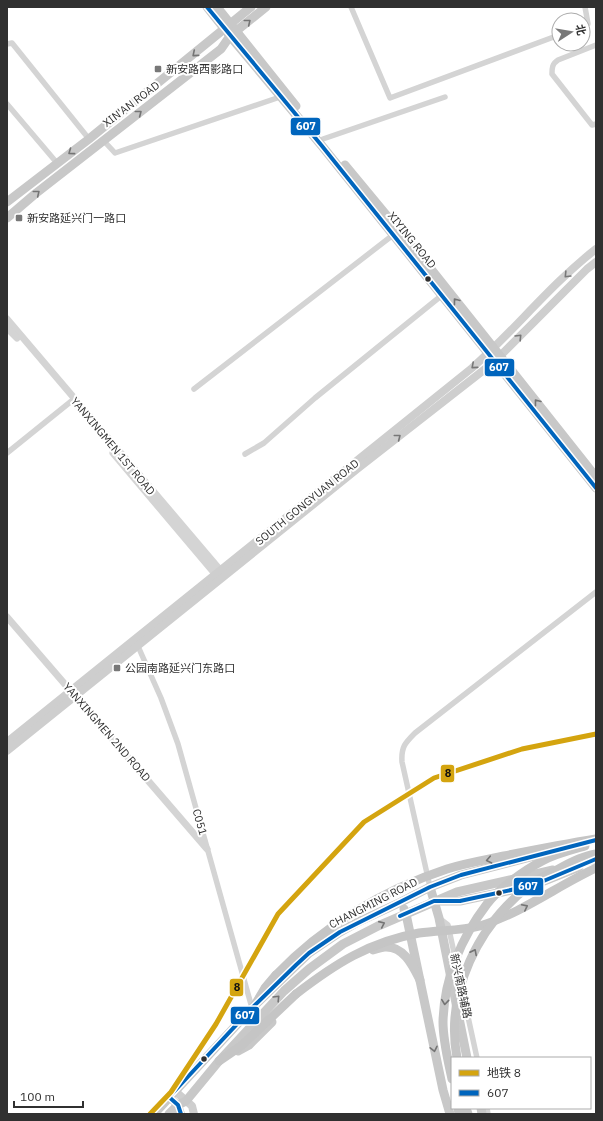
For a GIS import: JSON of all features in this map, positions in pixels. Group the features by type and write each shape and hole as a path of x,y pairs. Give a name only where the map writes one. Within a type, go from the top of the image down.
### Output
{"highway":[{"path":"254,1007 265,988 288,963 336,924 364,906 419,880 449,869 567,843 596,841"},
{"path":"451,1074 444,1038 443,1022 446,993 453,965 472,927 488,903 525,871 543,860 596,841"},
{"path":"457,1057 455,1036 456,1010 460,989 469,962 483,935 503,910 531,884 570,863 596,854"},
{"path":"219,1061 241,1046 296,994 323,974 364,950 391,940 419,933 479,926 511,914 542,899 580,875 596,868"}],"main road":[{"name":"XIYING ROAD","path":"207,7 230,30 323,139 430,269 490,351"},
{"name":"XIYING ROAD","path":"217,7 230,30 280,97 322,146 442,296 596,477"},
{"name":"XIN'AN ROAD","path":"7,218 103,140 221,49 230,30 251,7"},
{"name":"XIN'AN ROAD","path":"7,202 230,30 266,7"},
{"name":"SOUTH GONGYUAN ROAD","path":"137,643 218,573 490,351 574,267 596,249"},
{"name":"SOUTH GONGYUAN ROAD","path":"7,751 137,643 497,359 595,265"},
{"name":"XIYING ROAD","path":"497,359 596,488"},
{"name":"SOUTH GONGYUAN ROAD","path":"7,742 74,694"},
{"name":"CHANGMING ROAD","path":"154,1114 254,1007 296,965 314,949 356,923 430,887 461,875 596,841"},
{"path":"434,901 460,902 534,885 596,859"},
{"path":"430,887 439,918 467,1057"},
{"name":"CHANGMING ROAD","path":"169,1114 182,1103 284,991 309,969 349,941 378,926 434,901"},
{"path":"401,902 406,914 443,1090 450,1114"},
{"path":"219,1061 249,1045 306,990 326,975 364,953 385,947 396,948 404,954 420,980"},
{"path":"172,1094 182,1103 192,1106 194,1114"},
{"path":"181,1114 182,1103"}],"street":[{"path":"352,7 390,98 551,38"},
{"path":"7,44 12,43 90,139"},
{"path":"596,45 558,60 553,63 552,68 552,74 556,80 592,125 596,124"},
{"path":"103,140 115,153 280,97"},
{"path":"323,139 445,97"},
{"path":"7,104 57,163"},
{"path":"194,390 393,235"},
{"path":"586,257 595,265"},
{"path":"245,454 264,443 315,398 442,296"},
{"name":"YANXINGMEN 1ST ROAD","path":"7,319 72,400"},
{"name":"YANXINGMEN 1ST ROAD","path":"7,328 72,400 218,573"},
{"path":"7,453 72,400"},
{"path":"430,887 402,762 402,751 406,743 415,733 596,592"},
{"name":"YANXINGMEN 2ND ROAD","path":"7,617 207,848"},
{"name":"C051","path":"137,643 162,698 178,744 254,1007"},
{"name":"新兴南路辅路","path":"439,918 448,925 476,1057"},
{"path":"443,1090 446,1114"}],"metro line":[{"name":"8","path":"150,1114 171,1092 216,1024 278,914 364,822 434,778 522,749 596,734"}],"transit line":[{"name":"607","path":"207,7 322,146 596,488"},
{"name":"607","path":"181,1114 178,1105 169,1097 252,1008 296,965 309,953 340,932 430,887 461,875 596,840"},
{"name":"607","path":"400,916 434,901 460,901 534,885 596,859"}],"place":[{"name":"新安路西影路口","path":"158,69"},
{"name":"新安路延兴门一路口","path":"19,218"},
{"name":"公园南路延兴门东路口","path":"117,668"}]}
